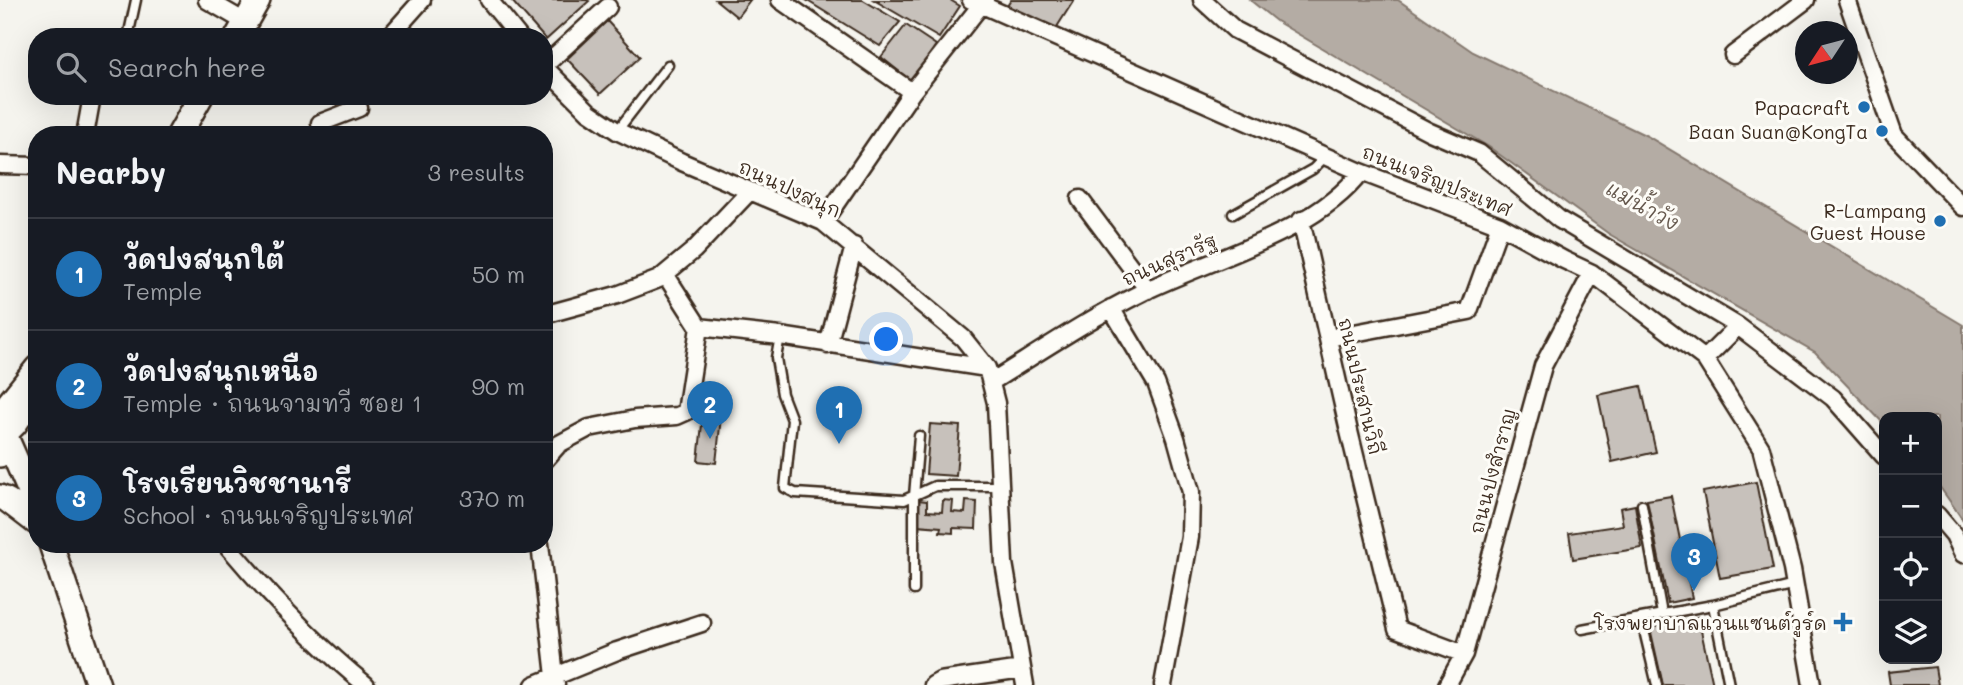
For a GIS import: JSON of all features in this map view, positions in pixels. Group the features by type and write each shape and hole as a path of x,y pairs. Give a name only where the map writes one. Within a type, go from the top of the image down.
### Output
{"main road":[{"path":"242,28 258,0"},
{"path":"184,126 196,105"},
{"path":"28,379 5,408 1,437 28,490"},
{"path":"1,437 28,402"},
{"path":"0,497 28,516"},
{"path":"54,553 97,685"}],"street":[{"path":"207,0 240,28"},
{"path":"397,28 422,0"},
{"path":"489,0 512,28"},
{"path":"780,0 912,92"},
{"path":"1202,0 1235,30 1430,132 1479,153 1560,220 1738,326 1833,398 1879,450"},
{"path":"1733,55 1806,0"},
{"path":"1847,0 1894,135 1963,206"},
{"path":"824,222 912,92 979,2"},
{"name":"ถนนเจริญประเทศ","path":"979,2 1361,173 1500,225 1592,273 1704,359 1761,448 1795,585 1812,685"},
{"path":"553,58 608,7"},
{"name":"ถนนปงสนุก","path":"553,75 589,112 617,131 749,192 824,222 963,338 989,375"},
{"path":"87,126 90,105"},
{"path":"321,126 320,123 359,108"},
{"path":"0,165 28,166"},
{"name":"ถนนสุรารัฐ","path":"989,375 1148,289 1252,245 1328,206 1348,190 1361,173"},
{"path":"553,313 617,295 659,279 694,250 749,192"},
{"path":"1080,199 1148,289"},
{"name":"ถนนประสานวิถี","path":"1301,220 1348,428 1398,629 1464,654"},
{"path":"1328,338 1469,311 1500,225"},
{"path":"828,345 854,246"},
{"name":"ถนนปงสำราญ","path":"1447,685 1464,654 1543,366 1592,273"},
{"path":"553,451 559,444 589,428 635,419 677,416 686,412 699,327 665,274"},
{"path":"1111,308 1156,383 1176,438 1191,492 1190,537 1163,685"},
{"path":"1704,359 1738,326"},
{"path":"699,327 780,336 989,375 996,403 1004,563 1023,677 940,681 933,685"},
{"path":"1942,521 1954,535 1963,554"},
{"path":"234,553 274,600 339,663 366,685"},
{"path":"541,553 555,681"},
{"path":"534,685 555,681 617,651 702,624"}],"lane":[{"path":"130,28 136,0"},
{"path":"617,131 668,65"},
{"path":"1233,214 1313,169 1325,157"},
{"path":"780,336 776,358 782,394 792,420 785,488 795,493 904,500 935,486 1000,486"},
{"path":"914,590 914,496 919,436"},
{"path":"1642,505 1662,614"},
{"path":"1582,629 1713,606 1795,585"},
{"path":"1713,606 1729,685"},
{"path":"1642,618 1657,685"}],"water":[{"name":"แม่น้ำวัง","path":"1250,0 1398,0 1473,52 1647,136 1963,325 1963,520 1942,490 1942,412 1879,412 1879,419 1815,352 1609,234 1489,147 1276,21"}],"building":[{"path":"511,0 589,1 553,34 553,28 536,28"},
{"path":"716,0 750,0 737,17"},
{"path":"806,0 863,0 900,22 880,46"},
{"path":"874,0 950,0 960,6 939,38"},
{"path":"1011,0 1074,0 1055,30 1007,6"},
{"path":"607,21 640,57 600,94 567,59"},
{"path":"906,25 936,45 911,81 881,57"},
{"path":"1641,386 1656,452 1612,462 1598,395"},
{"path":"703,415 721,417 716,463 698,461"},
{"path":"930,424 960,426 956,476 926,474"},
{"path":"1756,482 1773,569 1720,578 1703,492"},
{"path":"1671,496 1692,598 1668,603 1647,500"},
{"path":"918,500 927,501 927,511 942,512 943,500 953,501 952,512 965,513 966,501 977,502 976,529 953,528 953,533 940,532 941,527 917,525"},
{"path":"1635,505 1642,548 1573,559 1569,533 1623,525 1620,508"},
{"path":"1698,617 1713,685 1663,685 1650,628"},
{"path":"1935,667 1938,685 1890,685 1888,672"}],"place":[{"name":"Papacraft","path":"1864,107"},
{"name":"Baan Suan@KongTa","path":"1882,131"},
{"name":"R-Lampang Guest House","path":"1940,221"},
{"name":"วัดปงสนุกเหนือ","path":"710,439"},
{"name":"วัดปงสนุกใต้","path":"839,444"},
{"name":"โรงเรียนวิชชานารี","path":"1694,591"},
{"name":"โรงพยาบาลแวนแซนต์วูร์ด","path":"1843,622"}]}
